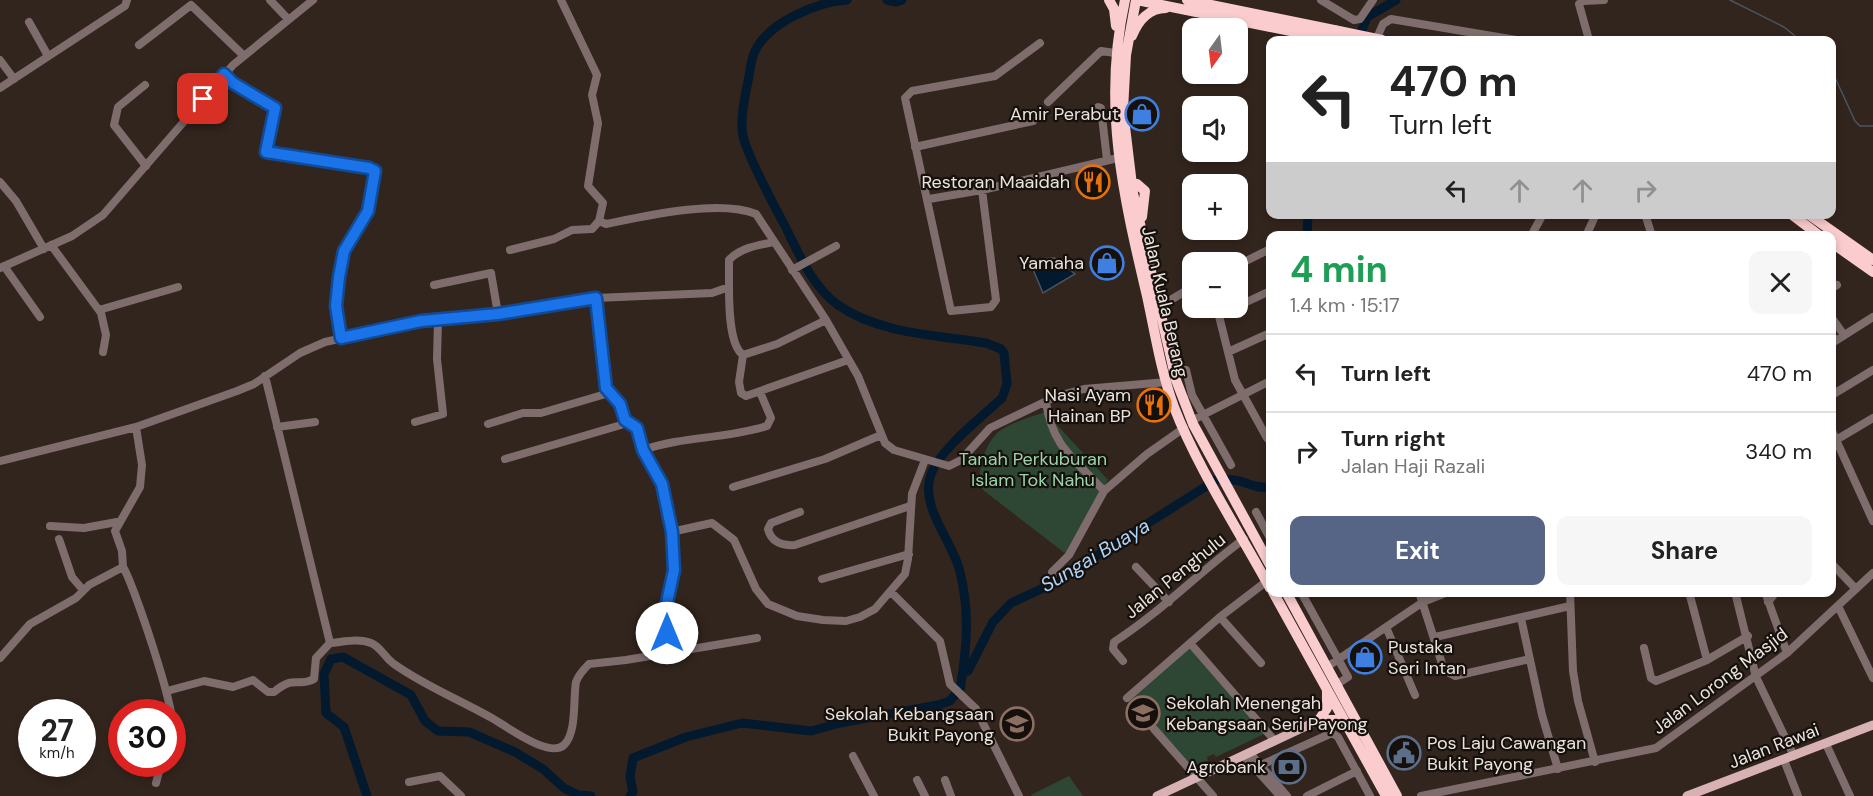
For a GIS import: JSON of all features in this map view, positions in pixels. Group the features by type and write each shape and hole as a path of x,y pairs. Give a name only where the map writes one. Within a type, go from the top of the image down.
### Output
{"highway":[{"path":"1109,0 1117,18 1120,54"},
{"name":"Jalan Kuala Berang","path":"1125,0 1120,54 1123,110 1132,184 1176,380 1211,470 1228,498 1266,548"},
{"path":"1136,0 1323,36"},
{"name":"Jalan Kuala Berang","path":"1136,0 1113,84 1111,143 1113,159 1167,382 1192,422"},
{"path":"1187,0 1230,9"},
{"path":"1198,0 1326,36"},
{"path":"1120,54 1143,18 1153,10 1172,7"},
{"path":"1123,195 1127,187 1132,184"},
{"path":"1798,219 1813,231"},
{"path":"1815,219 1832,231"},
{"path":"1836,234 1873,260"},
{"path":"1836,246 1873,272"},
{"name":"Jalan Kuala Berang","path":"1228,498 1244,539 1266,579"},
{"path":"1276,597 1397,796"},
{"path":"1289,597 1326,667 1331,686 1352,732 1386,796"},
{"path":"1318,720 1327,708 1331,686"},
{"path":"1318,720 1335,720 1352,732"}],"main road":[{"path":"1164,795 1318,720"},
{"name":"Jalan Rawai","path":"1687,796 1873,725"}],"street":[{"path":"0,88 125,6 127,0"},
{"path":"270,0 288,19"},
{"path":"40,317 2,267 47,247 98,220 224,74 243,55 313,0"},
{"path":"510,250 554,239 572,230 592,229 599,221 602,200 590,189 588,181 598,123 592,95 596,69 561,0"},
{"path":"1321,0 1348,18 1360,19 1373,0"},
{"path":"1588,36 1579,8 1583,1 1604,0"},
{"path":"140,45 191,5 243,55"},
{"path":"1334,36 1348,18"},
{"path":"1378,36 1383,24 1391,19 1492,36"},
{"path":"29,22 48,56"},
{"path":"982,190 996,300 992,307 951,311 905,98 907,94 995,76 1040,43"},
{"path":"1048,102 1101,51 1120,54"},
{"path":"0,60 14,79"},
{"path":"224,74 233,83 275,108 266,152 369,168 375,171 368,211 344,251 336,306 341,338"},
{"path":"145,85 118,107 114,125 146,166"},
{"path":"1098,107 1101,108 1111,143"},
{"path":"915,147 1033,121"},
{"path":"928,199 982,190 1113,159"},
{"path":"0,182 16,201 47,247 99,310 105,325 103,352"},
{"path":"599,221 606,224 697,209 749,211 763,220 774,242 796,268 826,320 848,360 889,448 926,461 944,466 956,464 990,428 1064,393 1084,389 1167,382"},
{"path":"743,355 738,351 731,326 729,260 737,252 774,242"},
{"path":"796,268 836,246"},
{"path":"1248,260 1266,251"},
{"path":"434,285 490,273 498,314"},
{"path":"99,310 178,287"},
{"path":"0,461 136,427 246,387 300,353 341,338 405,324 498,314 596,298 687,296 712,293 729,287"},
{"path":"1161,311 1169,301 1182,293"},
{"path":"1248,301 1266,293"},
{"path":"596,298 609,393 620,404 625,420 637,428 643,450 660,481 672,532 674,570 666,615 669,651"},
{"path":"1836,340 1873,317"},
{"path":"1220,318 1235,380 1266,434"},
{"path":"415,422 443,414 437,359 438,320"},
{"path":"743,355 777,344 826,320"},
{"path":"1836,324 1844,335"},
{"path":"1228,352 1266,335"},
{"path":"743,355 739,390 746,396 848,360"},
{"path":"1186,370 1192,395 1192,422 1231,465"},
{"path":"1836,393 1873,370"},
{"path":"265,376 330,643"},
{"path":"1053,580 1052,572 1069,555 1104,491 1147,454 1192,422 1266,383"},
{"path":"643,450 680,441 743,434 767,426 771,418 760,392"},
{"path":"488,424 522,413 540,413 609,393"},
{"path":"1046,402 1057,441 1068,456 1104,491"},
{"path":"1836,440 1873,418"},
{"path":"505,459 621,425 625,420"},
{"path":"277,427 315,422"},
{"path":"136,427 142,465 140,488 133,503 117,522 115,531 122,551 123,567 169,699"},
{"path":"733,487 825,459 881,435"},
{"path":"1836,453 1873,521"},
{"path":"672,532 712,523 734,540 762,598 776,609 797,616 846,621 875,609 905,574 909,554 910,506 916,477 926,461"},
{"path":"800,512 771,523 768,529 772,538 781,544 795,545 910,506"},
{"path":"1256,512 1266,531"},
{"path":"50,526 84,528 117,522"},
{"path":"58,539 72,577 83,590"},
{"name":"Jalan Penghulu","path":"1123,661 1113,649 1114,642 1169,602 1214,561 1244,539"},
{"path":"822,579 909,554"},
{"path":"0,658 30,624 76,598 83,590 123,567"},
{"path":"1136,567 1169,602"},
{"path":"1836,568 1856,589"},
{"name":"Jalan Lorong Masjid","path":"1421,796 1646,752 1662,745 1787,653 1873,573"},
{"path":"1127,698 1220,617 1266,586"},
{"path":"891,592 940,641 952,686 966,697 980,715 1019,796"},
{"path":"1304,597 1348,677 1331,686"},
{"path":"1421,597 1444,670 1452,676 1530,659"},
{"path":"1326,667 1423,602 1436,597"},
{"path":"1570,597 1573,671 1595,762"},
{"path":"1690,597 1707,660"},
{"path":"1736,597 1748,636 1756,677 1794,756"},
{"path":"1766,597 1787,653"},
{"path":"1768,602 1772,597"},
{"path":"1435,637 1570,606"},
{"path":"1838,606 1873,678"},
{"path":"1299,617 1310,610"},
{"path":"1220,617 1261,663"},
{"path":"1521,618 1558,769"},
{"path":"1386,627 1415,694"},
{"path":"1644,648 1653,680 1707,660 1748,636"},
{"path":"167,691 204,681 233,687 253,680 268,692 274,692 287,681 312,681 315,676 316,658 330,643 355,640 375,645 393,663 438,692 489,716 523,738 550,748 564,745 569,736 577,679 591,663 626,660 757,638"},
{"path":"1190,643 1275,741"},
{"path":"1154,729 1213,796"},
{"path":"1261,765 1332,733 1338,737 1370,796"},
{"path":"1826,744 1850,796"},
{"path":"1247,754 1261,765 1287,796"},
{"path":"1247,754 1280,796"},
{"path":"853,756 874,796"},
{"path":"1784,760 1798,796"},
{"path":"1306,796 1357,771"},
{"path":"409,782 440,776 461,796"},
{"path":"156,783 158,777"},
{"path":"917,780 924,796"},
{"path":"945,780 951,796"}],"green space":[{"name":"Tanah Perkuburan Islam Tok Nahu","path":"1045,412 1108,480 1066,554 983,490 981,483 983,458 986,449 996,435 1011,425"},
{"path":"1190,648 1264,734 1216,757 1214,754 1207,757 1208,761 1197,764 1188,762 1132,699"},
{"path":"1069,776 1083,796 1031,795"}],"water":[{"path":"1055,258 1075,274 1043,293 1032,267 1040,259"}],"waterway":[{"path":"847,0 808,9 795,15 771,31 762,41 755,51 751,64 743,111 743,136 756,169 807,269 821,289 838,305 854,315 890,328 986,343 1001,349 1004,353 1007,384 1002,398 943,454 931,474 929,486 929,499 933,511 956,560 963,587 966,630 960,689"},
{"path":"887,0 896,2 902,0"},
{"name":"Sungai Buaya","path":"1360,36 1367,17 1396,0"},
{"path":"1730,0 1784,27 1795,36"},
{"path":"1836,80 1855,121 1860,126 1873,126"},
{"name":"Sungai Buaya","path":"1307,231 1308,219"},
{"name":"Sungai Buaya","path":"968,671 993,622 1011,603 1054,583 1216,480 1233,480 1257,487 1266,487"},
{"path":"367,796 344,727 326,713 324,674 331,659 343,657 411,695 425,721 438,731 469,732 515,752 543,769 564,788 578,795 591,796"},
{"path":"630,796 633,792 630,777 633,758 686,737 742,723 811,731 840,723 938,705 950,701 961,687"}],"place":[{"name":"Amir Perabut","path":"1142,114"},
{"name":"Restoran Maaidah","path":"1093,182"},
{"name":"Yamaha","path":"1107,263"},
{"name":"Nasi Ayam Hainan BP","path":"1154,405"},
{"name":"Pustaka Seri Intan","path":"1365,657"},
{"name":"Sekolah Menengah Kebangsaan Seri Payong","path":"1143,713"},
{"name":"Sekolah Kebangsaan Bukit Payong","path":"1017,724"},
{"name":"Pos Laju Cawangan Bukit Payong","path":"1404,753"},
{"name":"Agrobank","path":"1289,767"}],"route":[{"path":"203,99 224,74 233,83 274,106 276,113 266,152 372,168 375,171 368,211 344,251 336,306 341,338 421,321 460,319 596,298 606,388 620,404 625,420 637,428 641,446 662,484 672,532 674,570 666,607 667,633"}]}
